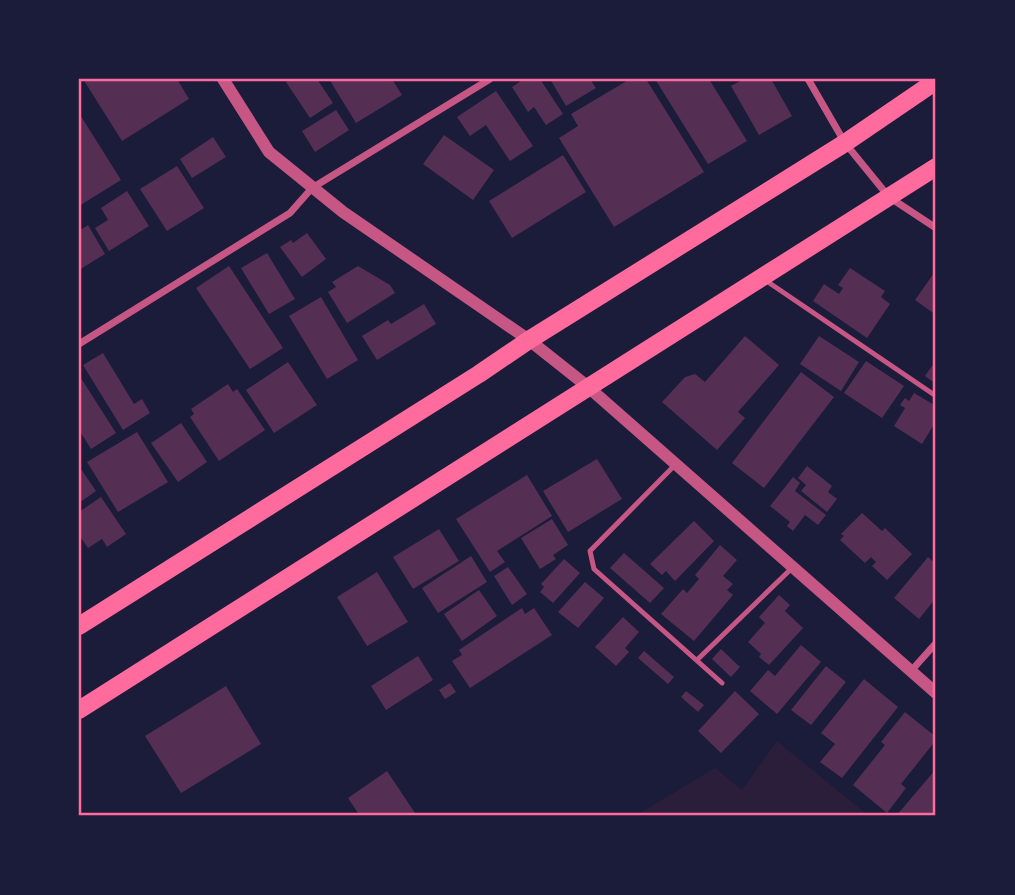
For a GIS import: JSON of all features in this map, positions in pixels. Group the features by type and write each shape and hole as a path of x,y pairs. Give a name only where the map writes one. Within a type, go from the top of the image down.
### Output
{"main road":[{"path":"79,626 845,143 936,81"},
{"path":"79,710 936,167"}],"street":[{"path":"223,79 269,152 312,188 529,340 587,386 936,693"},
{"path":"79,344 290,212 312,188 490,79"},
{"path":"808,79 845,143 889,197 936,228"},
{"path":"911,671 936,643"}],"lane":[{"path":"761,277 936,396"},
{"path":"675,465 590,551 594,569 722,683"},
{"path":"697,660 792,568"}],"shaded area":[{"path":"777,741 869,816 635,816 715,768 742,790"}],"building":[{"path":"83,79 177,79 189,99 122,141"},
{"path":"291,79 317,79 333,103 310,118 286,82"},
{"path":"329,79 392,79 402,95 356,123"},
{"path":"524,79 540,79 563,114 546,125 534,107 528,112 512,87"},
{"path":"550,79 590,79 596,88 566,106"},
{"path":"630,79 646,79 704,172 614,227 559,138 578,126 571,114"},
{"path":"655,79 709,79 747,141 708,164"},
{"path":"744,79 771,79 792,116 759,135 731,86"},
{"path":"496,91 533,146 510,161 486,125 470,136 457,117"},
{"path":"336,110 349,130 315,152 302,131"},
{"path":"79,113 121,180 79,206"},
{"path":"444,135 494,170 473,200 423,164"},
{"path":"213,137 226,157 192,178 180,159"},
{"path":"563,155 586,192 512,238 489,201"},
{"path":"177,166 204,208 167,231 140,189"},
{"path":"127,191 149,226 109,251 95,228 108,220 101,208"},
{"path":"88,225 105,254 79,270 79,231"},
{"path":"307,233 326,259 302,277 280,247 291,240 293,243"},
{"path":"267,253 295,299 269,314 241,268"},
{"path":"229,266 283,348 250,369 196,288"},
{"path":"358,266 390,285 395,293 347,323 328,292 336,287 332,282"},
{"path":"850,268 885,291 881,297 890,304 867,338 813,301 824,284 839,294 843,288 838,285"},
{"path":"936,270 936,315 915,300"},
{"path":"321,297 358,360 327,379 289,316"},
{"path":"424,304 436,324 377,360 362,336 388,320 391,324"},
{"path":"745,336 779,365 738,412 745,418 717,450 662,402 685,377 695,374 705,382"},
{"path":"819,336 859,362 841,391 800,364"},
{"path":"103,353 134,404 142,399 150,413 123,430 83,365"},
{"path":"936,360 936,384 925,376"},
{"path":"866,361 904,386 882,418 844,393"},
{"path":"288,362 317,405 274,433 246,390"},
{"path":"801,372 834,397 764,488 732,463"},
{"path":"79,375 116,433 91,449 79,430"},
{"path":"228,384 233,392 237,389 265,430 219,461 190,417 194,414 191,409"},
{"path":"914,393 936,406 936,421 922,444 894,426 905,408 900,405 905,398 909,401"},
{"path":"181,423 207,462 178,482 151,443"},
{"path":"137,432 168,482 118,512 87,462"},
{"path":"597,459 622,499 568,532 543,491"},
{"path":"79,466 96,491 79,503"},
{"path":"807,466 832,486 828,492 837,499 827,512 801,491 806,485 798,478"},
{"path":"527,475 552,516 497,551 505,562 490,572 456,519"},
{"path":"793,477 800,483 795,491 826,515 818,525 805,515 793,531 787,526 790,522 770,506"},
{"path":"101,497 126,534 107,547 102,539 88,548 79,535 79,512"},
{"path":"862,513 882,531 885,528 912,554 887,580 872,566 876,562 871,557 865,563 840,540 844,536 841,534"},
{"path":"552,519 568,545 553,555 556,559 540,569 521,538"},
{"path":"694,521 714,541 675,581 666,571 662,575 650,564"},
{"path":"439,529 459,561 413,589 393,557"},
{"path":"720,545 737,560 723,576 733,584 727,590 733,595 694,641 661,614 683,589 687,593 699,579 695,575"},
{"path":"624,553 664,588 650,603 610,568"},
{"path":"471,556 487,582 438,613 422,588"},
{"path":"928,557 936,564 936,598 919,619 894,598"},
{"path":"564,559 580,573 553,603 540,592 544,587 541,584"},
{"path":"508,567 527,594 512,605 494,576"},
{"path":"377,572 408,622 367,646 337,597"},
{"path":"585,582 604,598 578,628 558,612"},
{"path":"479,590 497,616 462,641 444,614"},
{"path":"779,595 790,605 785,611 803,628 769,665 748,642 765,623 759,617"},
{"path":"522,608 525,614 534,608 552,635 470,688 452,661 462,655 459,650"},
{"path":"623,617 639,632 625,648 629,652 616,666 595,647"},
{"path":"801,645 821,662 777,714 750,691 768,670 775,676"},
{"path":"721,649 740,667 731,677 712,659"},
{"path":"644,651 674,677 668,684 638,658"},
{"path":"418,656 433,680 386,710 371,686"},
{"path":"826,666 846,682 811,725 791,710"},
{"path":"864,679 898,707 842,778 820,762 835,744 821,733"},
{"path":"450,683 456,692 445,699 439,690"},
{"path":"226,686 261,744 181,793 145,736"},
{"path":"686,691 704,705 698,712 681,697"},
{"path":"735,691 759,714 721,753 698,731"},
{"path":"905,712 936,737 936,740 901,784 906,788 887,813 853,785 885,745 881,742"},
{"path":"936,769 936,816 896,816"},
{"path":"387,771 417,816 360,816 348,798"}]}
